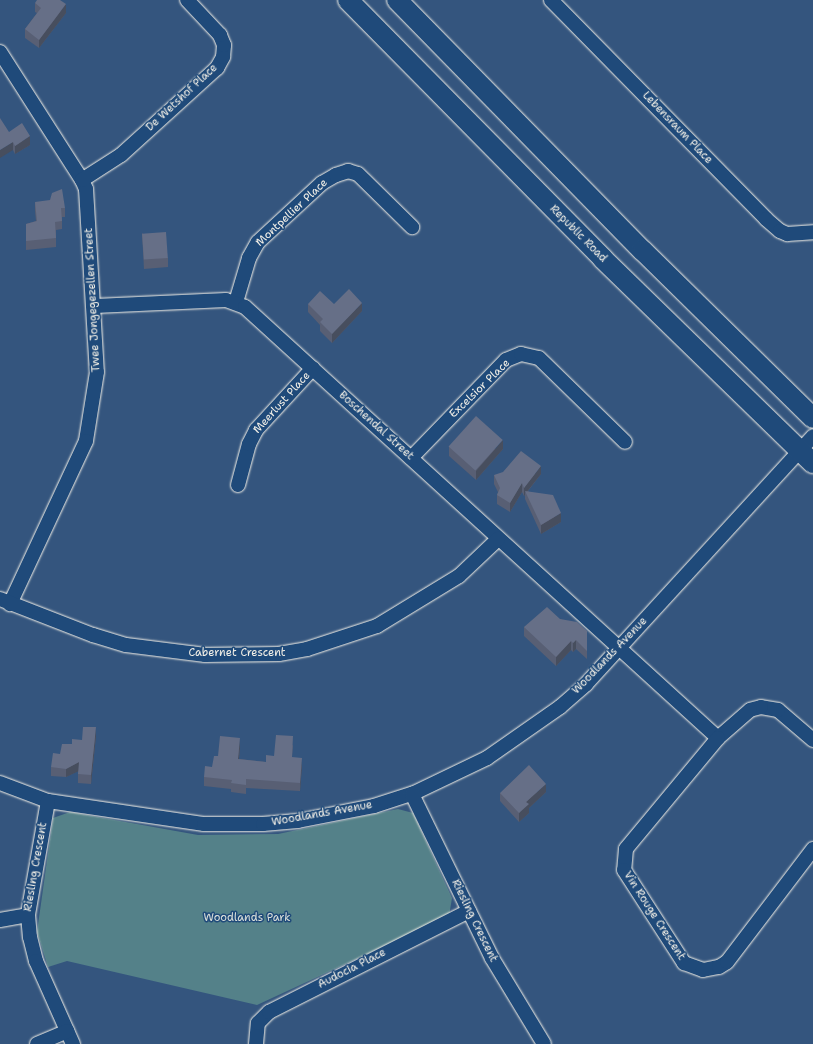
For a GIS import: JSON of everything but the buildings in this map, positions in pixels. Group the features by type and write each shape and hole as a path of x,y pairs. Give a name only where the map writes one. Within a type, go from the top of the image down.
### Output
{"main road":[{"name":"Republic Road","path":"348,0 603,259 807,457"},
{"path":"397,0 643,251 813,418"}],"street":[{"name":"De Wetshof Place","path":"82,180 121,155 217,68 223,57 224,45 220,35 187,0"},
{"name":"Lebensraum Place","path":"551,0 780,232 787,234 813,232"},
{"name":"Twee Jongegezellen Street","path":"0,52 82,180 89,206 97,372 86,441 5,601"},
{"name":"Montpellier Place","path":"236,302 249,258 258,242 322,183 336,175 348,171 358,174 412,228"},
{"path":"95,306 201,299 236,302"},
{"name":"Boschendal Street","path":"236,302 245,307 313,368 618,648"},
{"name":"Excelsior Place","path":"411,458 506,360 521,354 539,358 625,442"},
{"name":"Meerlust Place","path":"238,485 249,444 256,430 313,368"},
{"name":"Woodlands Avenue","path":"0,783 48,801 204,824 263,824 340,814 412,794 487,758 536,726 586,684 618,648 807,457 813,436"},
{"name":"Cabernet Crescent","path":"5,601 86,633 126,645 205,655 278,654 307,649 377,626 459,576 498,539"},
{"path":"618,648 718,738"},
{"name":"Vin Rouge Crescent","path":"813,740 778,710 761,707 750,710 718,738 626,849 623,860 627,877 684,963 703,970 719,967 727,962 813,849"},
{"name":"Riesling Crescent","path":"412,794 492,958 544,1044"},
{"name":"Riesling Crescent","path":"48,801 28,915 30,937 36,961 70,1038"},
{"name":"Audocia Place","path":"256,1044 258,1023 269,1012 469,911"},
{"path":"0,920 28,915"},
{"path":"37,1044 70,1038"}],"green space":[{"name":"Woodlands Park","path":"398,809 413,813 452,898 449,916 257,1005 67,961 48,967 37,932 53,818 70,812 198,835 278,834"}]}
